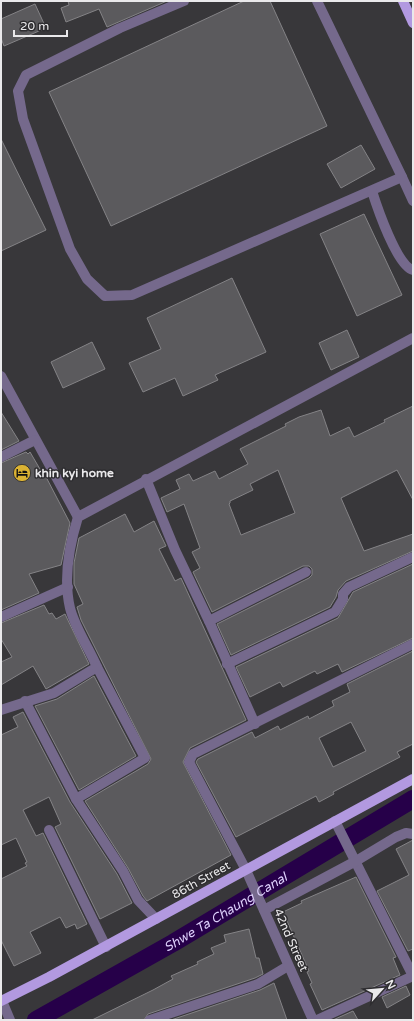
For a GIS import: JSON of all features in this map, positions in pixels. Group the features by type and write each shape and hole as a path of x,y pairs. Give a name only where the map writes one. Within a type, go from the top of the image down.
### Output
{"main road":[{"path":"403,1 413,23"},
{"name":"86th Street","path":"1,1001 106,947 413,779"}],"street":[{"path":"184,1 120,28 26,75 18,91 23,119 70,249 87,279 105,296 132,295 402,177"},
{"path":"317,1 413,201"},
{"path":"372,191 382,221 400,258 410,270 413,270"},
{"path":"76,799 145,758 98,667 70,608 68,586 69,545 78,517 146,479 413,338"},
{"path":"1,376 78,517"},
{"path":"1,457 35,440"},
{"path":"146,479 175,550 209,620 227,664 255,724 413,644"},
{"path":"227,664 335,612 343,599 343,594 349,587 413,557"},
{"path":"209,620 306,572"},
{"path":"1,618 68,586"},
{"path":"1,710 25,701 54,693 98,667"},
{"path":"25,701 76,799 123,871 138,900 156,919"},
{"name":"42nd Street","path":"255,724 193,754 189,762 246,870 313,1020"},
{"path":"318,1020 413,976 335,821"},
{"path":"49,830 106,947"},
{"path":"263,908 354,858 396,837 406,833 413,834"},
{"path":"150,1020 258,984 288,966"},
{"path":"1,1001 9,1019"}],"building":[{"path":"68,1 167,1 107,27 99,9 66,22 61,8 69,5"},
{"path":"244,1 270,1 327,126 111,226 49,92"},
{"path":"35,4 46,28 4,46 1,38 1,19"},
{"path":"1,139 46,230 1,251"},
{"path":"361,145 375,169 341,188 327,164"},
{"path":"364,214 402,295 357,316 320,234"},
{"path":"232,278 266,352 215,375 218,380 183,396 175,378 143,392 129,363 161,349 147,318"},
{"path":"347,330 359,357 331,370 319,343"},
{"path":"92,342 105,369 63,388 51,362"},
{"path":"413,406 413,500 397,470 341,498 364,551 413,534 413,551 346,581 338,590 330,607 231,655 217,624 309,578 312,575 312,569 309,566 303,566 212,612 193,572 200,568 192,552 200,548 184,504 167,512 161,498 180,489 176,480 189,474 193,481 215,471 219,479 248,464 240,449 286,426 285,424 299,417 321,410 330,436 349,427 354,437 385,422 384,420","holes":["278,470 295,513 241,535 229,504 230,501 253,490 250,484"]},
{"path":"1,412 19,441 1,450"},
{"path":"26,452 28,454 30,452 44,476 45,475 70,523 61,565 29,574 39,593 1,610 1,463"},
{"path":"125,514 134,532 154,521 166,546 159,549 175,581 181,578 246,720 190,748 183,762 231,855 147,901 128,868 85,801 148,764 151,759 81,620 77,607 83,604 74,584 74,563 79,538"},
{"path":"413,564 413,638 342,672 338,664 317,674 315,671 283,687 280,682 250,697 236,667 338,618 353,592"},
{"path":"44,605 49,614 52,613 56,619 65,614 89,664 46,689 33,666 1,685 1,662 12,657 1,639 1,623"},
{"path":"413,651 413,744 397,752 400,757 333,792 334,794 319,802 316,796 236,837 196,762 198,759 252,732 255,738 278,726 280,730 308,716 309,719 334,706 332,701 350,692 347,684","holes":["351,722 366,751 333,767 319,738"]},
{"path":"94,676 136,756 79,790 35,706 57,699"},
{"path":"23,712 70,802 117,874 132,903 100,919 55,827 61,824 49,797 23,810 36,836 43,833 87,924 77,929 75,924 66,928 60,917 30,932 41,953 14,966 1,940 1,879 27,866 25,863 27,862 16,838 1,845 1,735 18,727 13,717"},
{"path":"413,840 413,949 408,951 377,891 409,875 396,849"},
{"path":"356,877 396,957 393,958 400,975 322,1010 310,984 312,983 307,972 309,971 283,912 302,903 301,901"},
{"path":"249,929 256,958 259,958 263,974 148,1014 144,1020 92,1020 153,990 173,979 171,976 198,964 197,962 214,954 211,948 226,942 224,935"},
{"path":"274,983 287,1020 171,1020 260,990"},
{"path":"406,986 410,995 387,1008 382,997"},
{"path":"353,1011 358,1020 333,1020"}],"waterway":[{"name":"Shwe Ta Chaung Canal","path":"36,1020 173,943 413,799"}],"place":[{"name":"khin kyi home","path":"22,473"}]}
